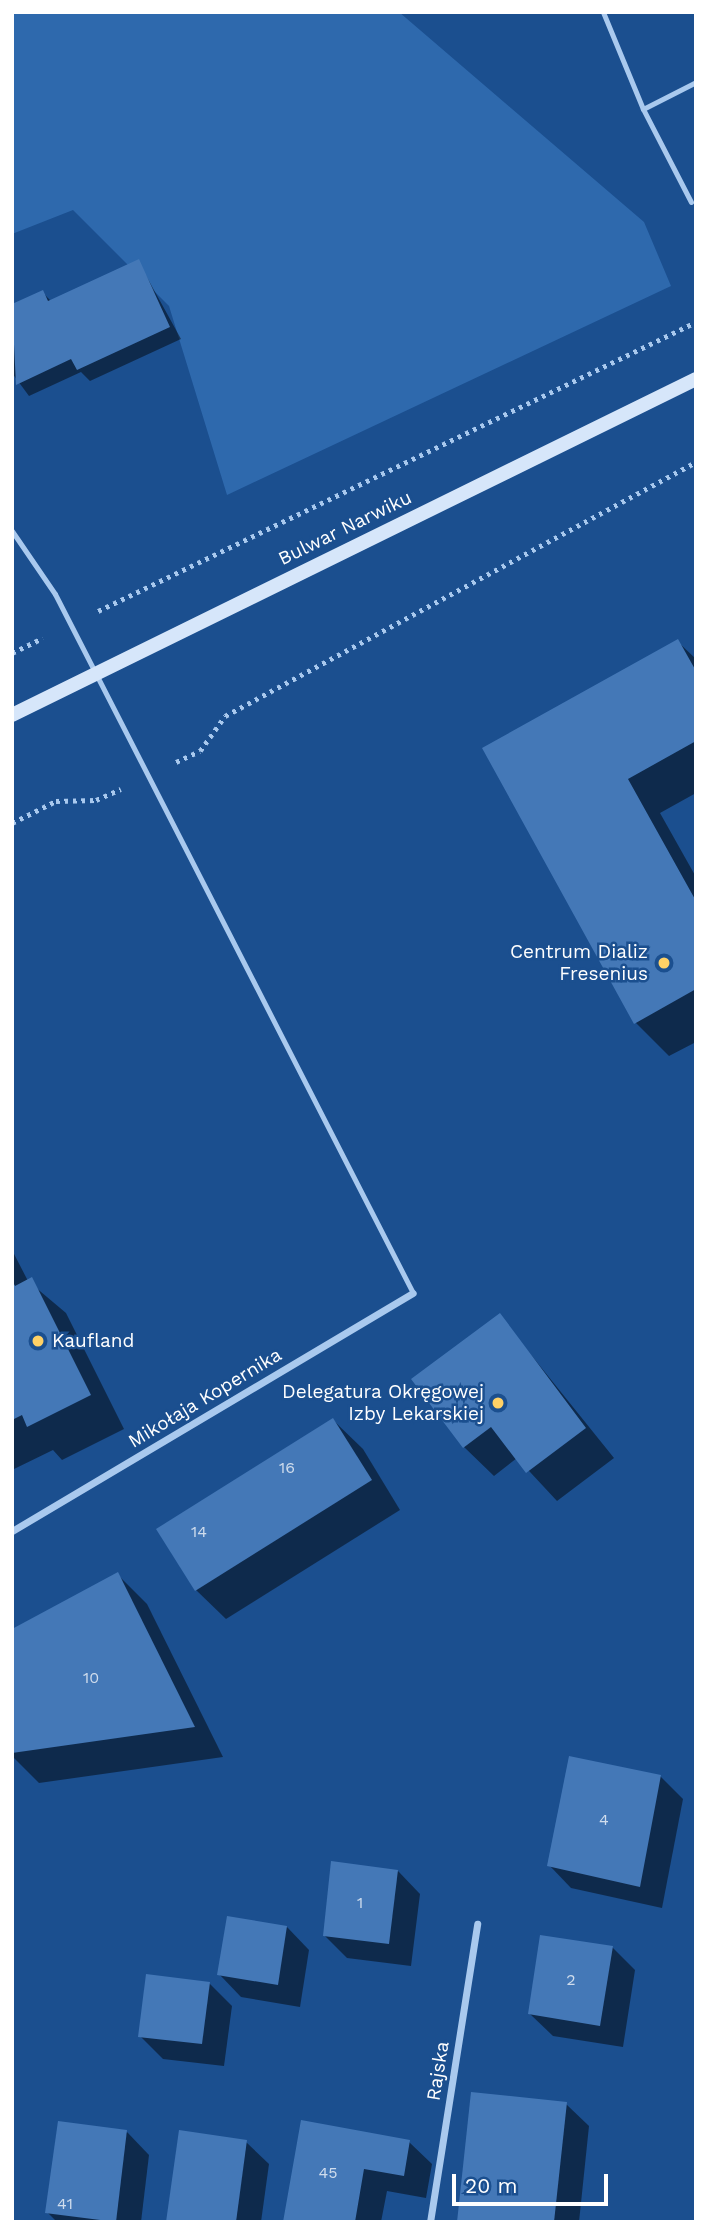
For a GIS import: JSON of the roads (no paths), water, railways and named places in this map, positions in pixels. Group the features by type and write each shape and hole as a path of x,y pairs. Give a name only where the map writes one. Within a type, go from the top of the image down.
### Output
{"main road":[{"name":"Bulwar Narwiku","path":"12,715 696,379"}],"street":[{"name":"Mikołaja Kopernika","path":"12,1531 413,1293"},
{"name":"Rajska","path":"430,2222 477,1924"}],"lane":[{"path":"603,12 643,109 691,202"},
{"path":"643,109 696,82"},
{"path":"12,531 69,625 93,675 257,978 413,1293"}],"place":[{"name":"Centrum Dializ Fresenius","path":"664,963"},
{"name":"Kaufland","path":"38,1341"},
{"name":"Delegatura Okręgowej Izby Lekarskiej","path":"498,1403"}]}
